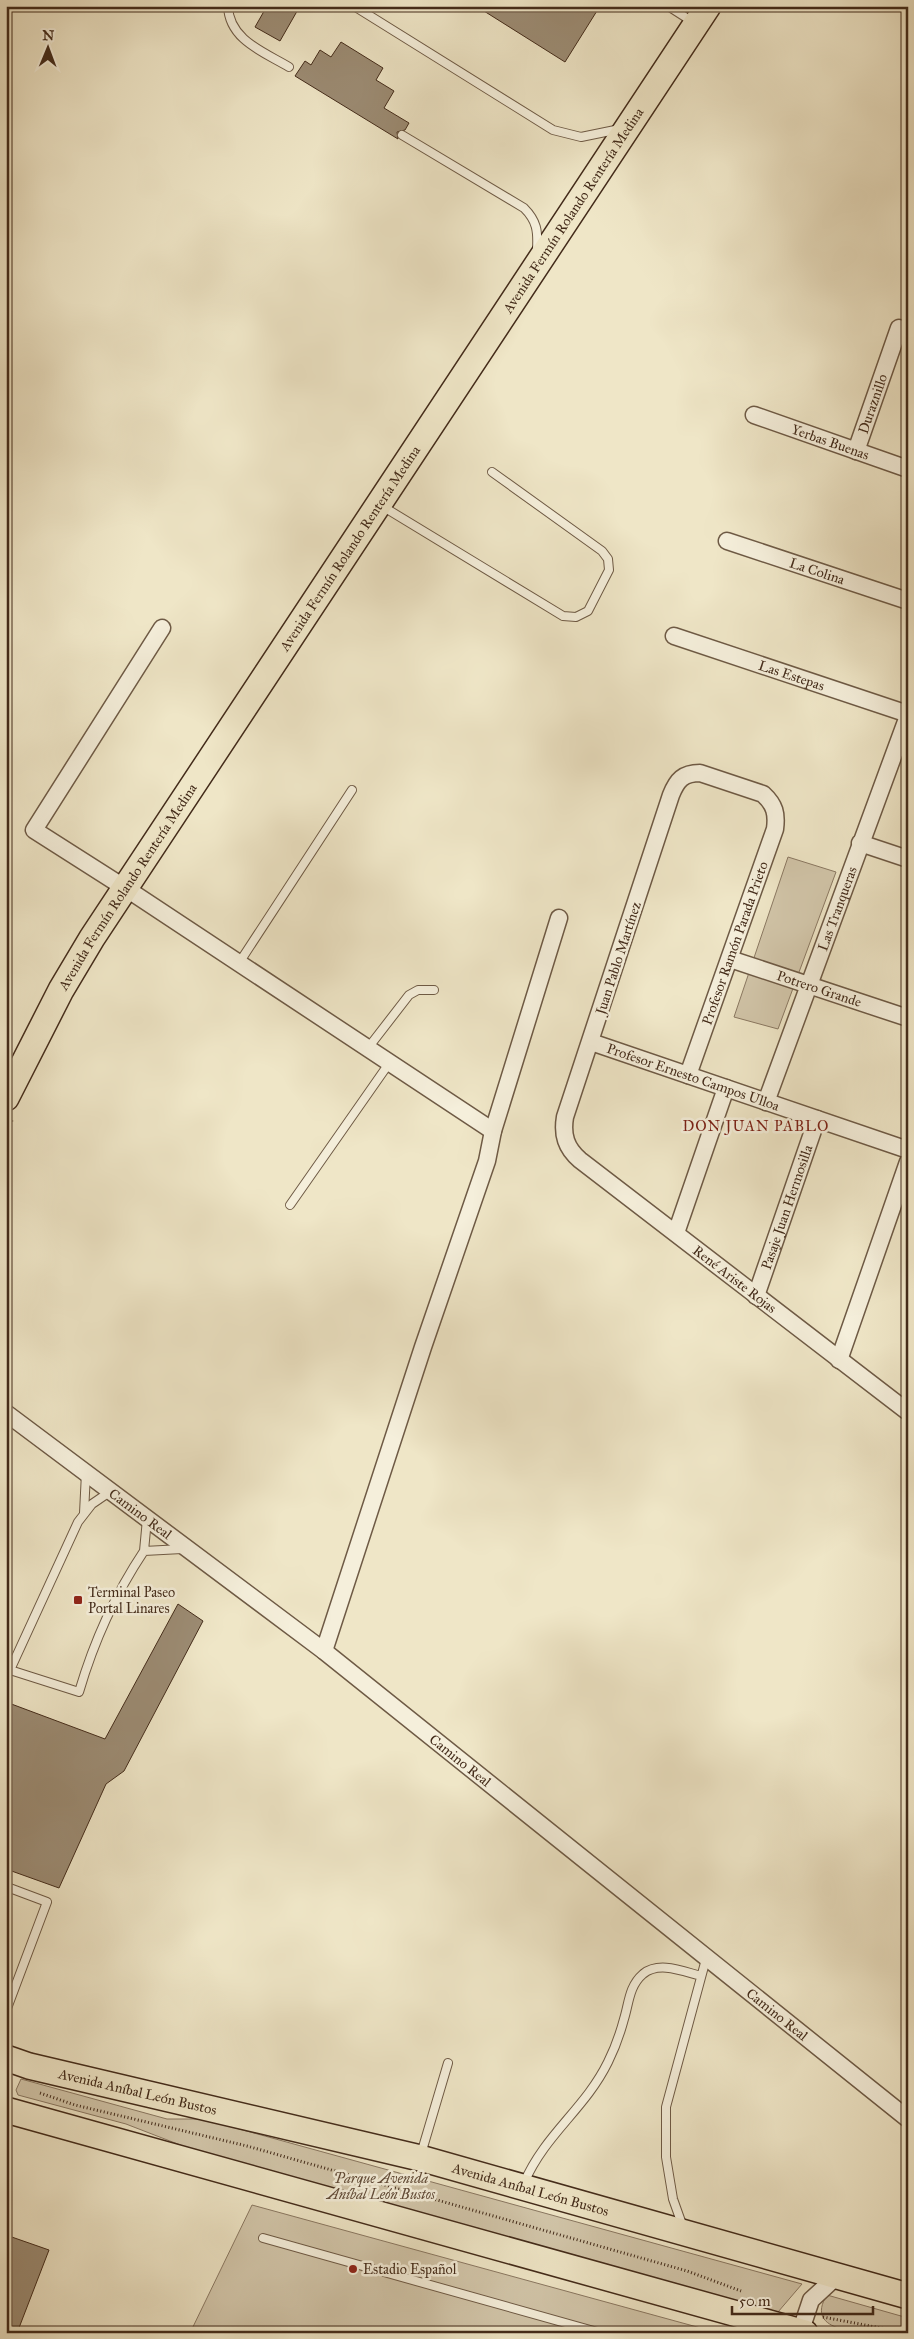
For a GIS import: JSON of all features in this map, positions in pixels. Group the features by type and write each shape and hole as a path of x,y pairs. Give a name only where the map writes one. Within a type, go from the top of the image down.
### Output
{"main road":[{"name":"Avenida Fermín Rolando Rentería Medina","path":"6,1098 61,990 174,811 380,504 626,127 702,15"},
{"name":"Avenida Aníbal León Bustos","path":"18,2062 420,2158 908,2296"},
{"path":"6,2077 18,2062"},
{"path":"7,2111 803,2328"}],"street":[{"name":"Duraznillo","path":"856,451 899,328"},
{"name":"Yerbas Buenas","path":"754,415 908,469"},
{"name":"La Colina","path":"727,541 908,601"},
{"path":"162,628 34,830 126,888 493,1131"},
{"name":"Las Estepas","path":"674,636 908,715"},
{"name":"Las Tranqueras","path":"766,1102 908,715"},
{"name":"Juan Pablo Martínez","path":"565,1141 565,1118 671,795 680,777 690,773 700,773 763,794 776,811"},
{"name":"Profesor Ramón Parada Prieto","path":"688,1075 775,829 776,811"},
{"path":"860,844 908,859"},
{"path":"324,1651 420,1357 487,1161 493,1131 559,918"},
{"name":"Potrero Grande","path":"730,959 908,1018"},
{"name":"Profesor Ernesto Campos Ulloa","path":"591,1042 908,1150"},
{"path":"676,1233 726,1088"},
{"name":"Pasaje Juan Hermosilla","path":"756,1296 817,1119"},
{"name":"René Ariste Rojas","path":"565,1141 569,1149 580,1160 908,1412"},
{"path":"839,1360 908,1162"},
{"name":"Camino Real","path":"6,1413 324,1651 908,2119"},
{"path":"803,2328 812,2300 837,2276"}],"lane":[{"path":"228,6 230,23 240,38 289,67"},
{"path":"354,6 553,130 581,137 604,134 626,127"},
{"path":"668,6 702,15"},
{"path":"402,135 524,208 536,223 538,237 536,266"},
{"path":"380,504 563,616 576,617 588,611 609,570 608,559 602,551 492,472"},
{"path":"239,963 352,790"},
{"path":"368,1048 409,995 418,990 434,990"},
{"path":"290,1205 390,1062"},
{"path":"84,1513 86,1473"},
{"path":"111,1491 84,1513 72,1532 10,1670 79,1692 98,1632 128,1576 144,1551 147,1518"},
{"path":"144,1551 187,1548"},
{"path":"6,2011 47,1902 7,1886"},
{"path":"685,2233 673,2199 668,2173 665,2132 666,2107 706,1959"},
{"path":"522,2188 541,2150 554,2133 574,2114 597,2082 618,2040 629,1995 636,1981 648,1971 661,1966 701,1976"},
{"path":"420,2158 448,2063"},
{"path":"263,2238 601,2333"}],"path":[{"path":"38,2092 75,2104 246,2146 687,2271 749,2294"},
{"path":"803,2328 873,2325 907,2333"}],"green space":[{"path":"788,857 836,872 778,1029 734,1017"},
{"name":"Parque Avenida Aníbal León Bustos","path":"21,2079 167,2119 203,2119 802,2284 778,2312 219,2160 126,2124 18,2095 16,2090"},
{"name":"Estadio Español","path":"252,2205 719,2333 190,2333"},
{"path":"827,2295 908,2318 908,2333 864,2333 834,2326 824,2320 821,2309"}],"building":[{"path":"267,6 300,6 280,41 255,27"},
{"path":"476,6 600,6 565,62"},
{"path":"341,42 383,68 376,80 394,91 384,108 409,123 405,130 397,132 398,139 295,76 305,61 311,65 320,50 331,57"},
{"path":"178,1604 203,1621 124,1771 106,1784 59,1888 6,1869 6,1702 105,1739"},
{"path":"6,2235 49,2250 17,2333 6,2333"}],"place":[{"name":"Terminal Paseo Portal Linares","path":"78,1600"},
{"name":"Estadio Español","path":"353,2269"}],"district":[{"name":"DON JUAN PABLO","path":"756,1126"}]}
